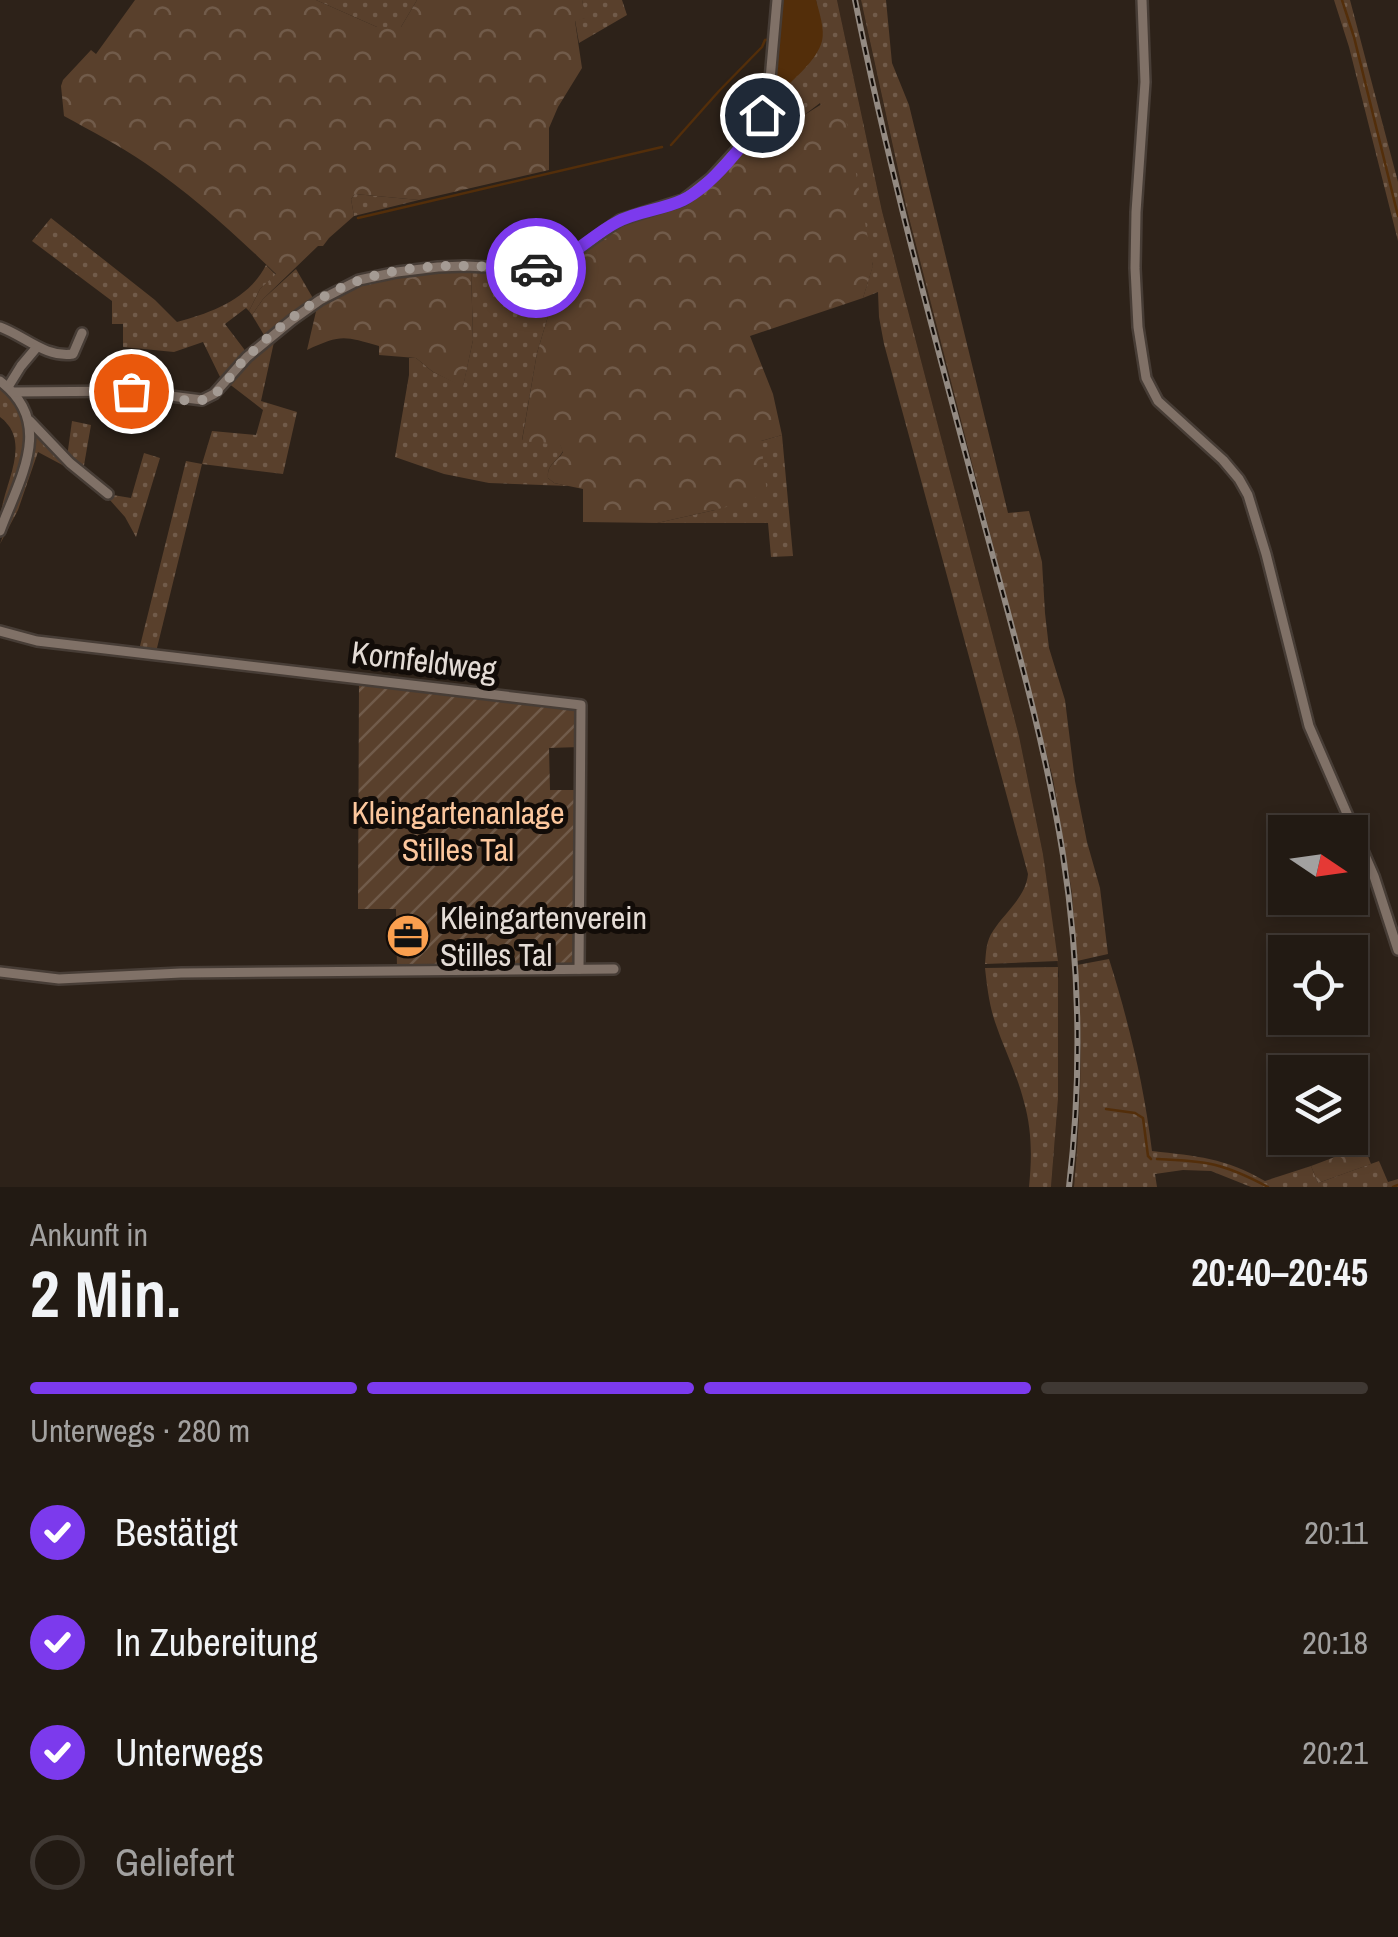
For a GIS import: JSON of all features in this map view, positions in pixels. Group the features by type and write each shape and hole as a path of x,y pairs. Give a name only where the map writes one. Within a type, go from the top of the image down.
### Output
{"street":[{"path":"7,387 131,391 202,400 214,394 266,341 341,288 372,277 422,268 532,269 564,260 620,220 690,196 711,178 759,122 769,91 776,0"},
{"path":"1142,0 1145,82 1135,252 1137,312 1146,378 1158,402 1224,460 1248,495 1309,726 1374,876 1398,950"},
{"path":"0,326 37,347 69,356 75,352 82,334"},
{"path":"7,387 37,347"},
{"path":"0,532 28,451 29,421 24,406 7,387"},
{"path":"29,421 108,494"},
{"name":"Kornfeldweg","path":"0,632 37,641 581,705 580,969"},
{"path":"0,972 59,979 182,973 614,969"}],"shaded area":[{"path":"783,0 816,0 823,36 810,63 780,93 774,90"},
{"path":"837,0 861,0 906,206 1032,689 1059,809 1073,893 1081,1004 1081,1100 1074,1187 1051,1187 1058,1099 1059,976 1043,854 1019,736 882,211"}],"green space":[{"path":"135,0 316,0 377,27 401,27 417,0 582,0 586,18 575,21 582,68 549,128 549,170 419,200 355,194 351,199 354,216 263,299 252,315 249,311 260,289 276,274 162,175 64,116 63,80 91,50 96,54"},
{"path":"316,0 417,0 401,27 377,27"},
{"path":"582,0 622,0 627,15 579,43 575,20 585,18"},
{"path":"780,0 774,90 779,93 813,58 822,34 816,0 837,0 882,211 1019,736 1043,854 1058,961 985,964 991,935 1019,897 1028,874 884,344 878,292 863,298 873,265 820,103 803,116 791,119 774,110 768,113"},
{"path":"861,0 886,0 892,63 909,105 1008,513 1029,511 1042,562 1049,648 1065,700 1075,781 1100,888 1108,954 1077,961 1072,893 1053,779 906,206"},
{"path":"1334,0 1350,0 1398,182 1398,241 1349,47"},
{"path":"831,100 839,103 845,114 873,266 863,298 750,336 773,394 782,435 761,441 767,494 657,523 583,522 583,489 548,478 551,466 563,452 560,445 522,441 537,353 563,266 621,223 677,206 700,193 745,146 771,111 794,118"},
{"path":"355,194 419,200 354,216 351,199"},
{"path":"51,218 177,322 216,309 239,296 266,265 276,275 260,289 249,311 246,308 225,324 247,353 222,381 203,342 174,352 123,347 123,324 112,324 112,301 32,241"},
{"path":"563,266 537,353 522,440 560,444 563,451 551,466 548,478 569,486 489,483 444,474 395,457 409,358 416,358 433,372 463,386 473,340 471,269"},
{"path":"296,269 314,300 264,335 252,315 263,299"},
{"path":"471,269 473,340 463,387 416,358 379,355 379,346 358,340 335,339 307,350 317,307 354,288 391,277"},
{"path":"272,340 261,401 297,412 283,474 202,464 212,431 256,435 263,410 228,383"},
{"path":"0,385 14,399 25,432 20,469 0,523 15,440 0,417"},
{"path":"72,421 91,425 83,471 67,457"},
{"path":"34,430 83,476 38,452 18,510 0,544 32,452"},
{"path":"782,435 793,556 771,557 768,523 657,523 715,510 761,441"},
{"path":"144,453 160,458 136,537 109,499 113,495 131,498"},
{"path":"186,461 202,464 156,652 139,650"},
{"name":"Kleingartenanlage Stilles Tal","path":"359,681 576,708 580,747 549,748 550,790 579,790 574,965 397,968 396,909 358,909"},
{"path":"1109,959 1135,1054 1152,1151 1224,1163 1265,1181 1311,1166 1318,1183 1379,1161 1388,1182 1398,1179 1398,1187 1251,1187 1211,1171 1183,1170 1155,1174 1157,1187 1074,1187 1080,1076 1077,965"},
{"path":"1058,967 1058,1099 1051,1187 1029,1187 1031,1144 1027,1113 993,1015 985,968"},
{"path":"1340,1155 1368,1155 1371,1164 1318,1183 1311,1166"}],"waterway":[{"path":"1342,0 1398,216"},
{"path":"671,145 765,40 780,38"},
{"path":"358,218 662,147"},
{"path":"1106,1109 1143,1118 1151,1159"},
{"path":"1157,1159 1214,1165 1268,1187"},
{"path":"1393,1187 1398,1185"}],"railway":[{"path":"855,0 899,197 1028,688 1056,813 1076,979 1076,1104 1069,1187"}],"way so far":[{"path":"131,391 196,400 208,398 247,357 292,320 359,280 452,266 536,268"}],"place":[{"name":"Kleingartenverein Stilles Tal","path":"408,936"}],"route":[{"path":"536,268 564,260 620,220 690,196 729,158 762,115"}]}
